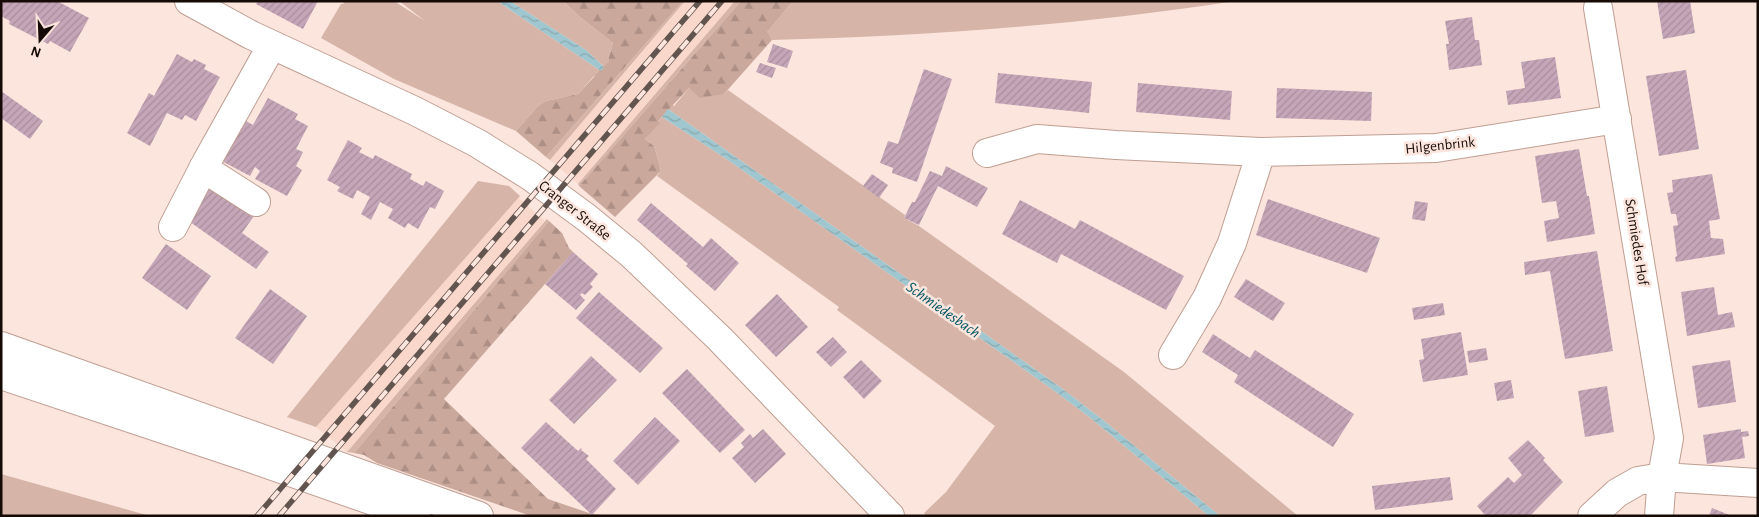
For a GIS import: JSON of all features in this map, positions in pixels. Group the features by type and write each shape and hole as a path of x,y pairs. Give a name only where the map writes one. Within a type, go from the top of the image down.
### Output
{"main road":[{"name":"Cranger Straße","path":"189,1 272,45 415,111 477,143 530,176 587,218 631,254 720,339 890,516"},
{"name":"Schmiedes Hof","path":"1598,8 1669,438 1662,477 1659,516"},
{"path":"173,227 203,168 272,45"},
{"name":"Hilgenbrink","path":"988,153 1037,139 1261,152 1436,148 1617,119"},
{"path":"1173,355 1207,298 1232,243 1261,152"},
{"path":"203,168 256,202"},
{"path":"1,346 479,516"},
{"path":"1,375 253,459 416,516"},
{"path":"1592,516 1617,492 1638,481 1662,477 1758,483"}],"shaded area":[{"path":"345,1 394,1 425,21 399,1 497,1 601,71 578,94 546,101 539,105 516,131 394,79 321,38 341,4"},
{"path":"510,1 563,1 613,43 609,61 604,67 586,50"},
{"path":"685,1 735,1 578,184 550,160"},
{"path":"685,1 550,160 546,157"},
{"path":"735,1 741,1 579,186 578,184"},
{"path":"793,1 1235,1 1119,17 1004,28 888,36 772,40 766,33"},
{"path":"689,88 724,94 728,90 905,215 904,218 919,226 1124,372 1298,516 1220,516 1060,387 668,109 672,105 674,106"},
{"path":"662,117 728,160 1049,387 1088,416 1209,516 926,516 924,513 946,492 995,426 837,310 839,307 657,176 661,171 654,146 645,139"},
{"path":"478,181 509,186 520,196 316,427 287,417"},
{"path":"518,197 546,222 347,452 316,427"},
{"path":"547,219 549,221 354,453 347,452"},
{"path":"1,474 150,516 1,516"}],"green space":[{"path":"563,1 683,1 546,157 516,131 539,105 546,101 578,94 609,61 613,43"},
{"path":"741,1 793,1 767,32 772,40 724,94 700,98 689,88 658,121 660,123 645,139 654,146 661,171 615,217 579,186"},
{"path":"549,221 562,233 573,252 444,399 548,499 592,514 612,516 531,516 377,463 364,455 354,453"}],"water":[{"path":"497,1 510,1 586,50 604,67 601,71"},
{"name":"Schmiedesbach","path":"668,109 1060,387 1220,516 1209,516 1088,416 1049,387 728,160 662,117"}],"building":[{"path":"1,1 57,1 89,18 70,52 50,41 48,44 9,24 10,21 1,16"},
{"path":"258,1 318,1 303,29 256,4"},
{"path":"1657,1 1690,1 1695,33 1663,39"},
{"path":"1472,17 1475,40 1479,40 1482,65 1449,70 1446,44 1449,44 1445,21"},
{"path":"773,44 793,51 787,68 767,62"},
{"path":"177,54 192,62 194,59 206,65 204,69 220,77 196,121 185,115 182,120 167,113 150,146 127,133 149,93 154,96"},
{"path":"1555,57 1561,98 1508,105 1506,91 1525,88 1521,62"},
{"path":"760,63 776,68 772,78 756,72"},
{"path":"924,69 952,79 917,182 892,173 893,168 880,163 888,141 898,144"},
{"path":"1686,70 1699,149 1659,156 1646,76"},
{"path":"998,73 1092,82 1089,113 995,103"},
{"path":"1138,83 1232,91 1230,120 1136,112"},
{"path":"1277,88 1372,92 1371,121 1276,118"},
{"path":"1,91 43,121 30,139 1,118"},
{"path":"268,98 298,114 295,119 308,126 296,149 303,152 296,166 302,170 287,196 255,179 260,171 255,167 250,176 218,159 232,132 238,135 246,121 253,125"},
{"path":"348,140 362,148 359,152 373,159 375,155 412,174 410,179 423,186 426,181 444,191 435,209 430,207 418,229 408,223 405,228 388,218 393,209 380,202 371,220 361,214 370,197 357,190 353,199 337,191 340,187 327,180"},
{"path":"1579,149 1595,234 1547,242 1544,221 1559,218 1556,201 1542,203 1535,156"},
{"path":"946,166 988,188 977,207 938,186 919,225 904,218 912,202 915,202 930,171 942,176"},
{"path":"872,174 888,185 879,198 863,186"},
{"path":"1712,174 1720,219 1709,221 1711,238 1723,239 1725,254 1676,262 1673,226 1678,225 1676,214 1671,214 1667,193 1673,192 1672,180"},
{"path":"209,185 254,216 242,233 269,252 256,269 186,219"},
{"path":"1268,199 1380,238 1367,273 1256,235"},
{"path":"1020,200 1075,229 1080,220 1184,276 1166,310 1061,254 1057,263 1002,234"},
{"path":"1415,201 1428,203 1425,221 1412,219"},
{"path":"651,203 703,247 711,238 739,263 715,291 686,266 688,264 637,220"},
{"path":"166,244 211,276 187,310 142,278"},
{"path":"1597,251 1613,351 1565,359 1550,271 1525,275 1524,262"},
{"path":"573,252 598,274 590,284 593,287 585,295 582,293 580,295 585,300 576,310 545,284"},
{"path":"1246,279 1285,303 1273,321 1234,297"},
{"path":"1714,287 1718,315 1732,312 1735,327 1687,336 1681,292"},
{"path":"270,289 307,316 273,364 235,338"},
{"path":"599,292 663,348 640,373 576,318"},
{"path":"777,294 808,327 776,357 745,325"},
{"path":"1443,303 1445,315 1414,320 1412,308"},
{"path":"1461,332 1468,375 1423,382 1419,360 1424,359 1421,339"},
{"path":"1213,334 1250,358 1255,350 1354,414 1333,447 1234,382 1238,375 1202,352"},
{"path":"833,337 847,352 831,367 816,352"},
{"path":"1486,348 1488,360 1469,363 1467,351"},
{"path":"591,356 617,380 574,424 549,400"},
{"path":"861,360 882,381 864,399 843,377"},
{"path":"1730,360 1736,402 1698,408 1692,366"},
{"path":"687,369 745,430 720,453 662,393"},
{"path":"1511,380 1514,398 1497,401 1494,383"},
{"path":"1607,386 1614,432 1585,437 1578,391"},
{"path":"655,417 680,441 638,485 613,461"},
{"path":"546,422 578,451 581,448 589,456 586,459 616,489 592,515 521,448"},
{"path":"763,429 786,454 755,483 732,458 744,447 741,443 750,434 753,438"},
{"path":"1741,429 1741,432 1748,431 1749,436 1742,437 1745,458 1707,464 1703,435"},
{"path":"1528,440 1545,458 1543,460 1563,482 1530,516 1486,516 1477,506 1508,477 1514,483 1522,475 1508,458"},
{"path":"1450,477 1453,500 1375,510 1372,486"},
{"path":"1712,508 1732,516 1709,516"}],"railway":[{"path":"257,516 700,1"},
{"path":"279,516 722,1"}]}
